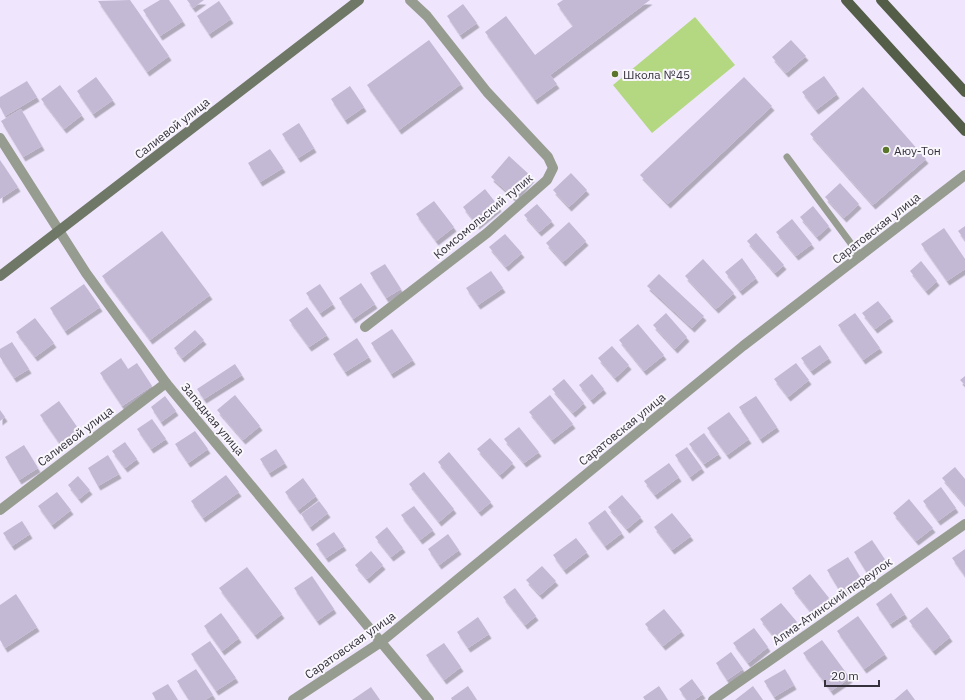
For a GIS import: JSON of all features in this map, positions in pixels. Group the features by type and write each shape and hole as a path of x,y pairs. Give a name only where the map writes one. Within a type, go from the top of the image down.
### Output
{"main road":[{"name":"Салиевой улица","path":"0,276 359,0"},
{"path":"846,0 965,131"},
{"path":"881,0 965,92"}],"street":[{"name":"Комсомольский тупик","path":"365,327 487,233 547,180 553,168 548,157 486,92 427,16 410,0"},
{"name":"Западная улица","path":"0,138 86,273 166,383 429,700"},
{"name":"Саратовская улица","path":"293,700 381,642 744,346 861,257 965,175"},
{"name":"Салиевой улица","path":"0,510 166,383"},
{"name":"Алма-Атинский переулок","path":"713,700 965,524"}],"lane":[{"path":"787,156 861,257"}],"green space":[{"path":"695,17 735,65 652,133 613,85"}],"building":[{"path":"130,0 169,56 147,72 98,1"},
{"path":"160,0 169,0 183,21 160,36 143,10"},
{"path":"187,0 204,0 193,8"},
{"path":"563,0 650,0 550,75 557,84 535,100 485,32 506,16 535,55 573,26 557,4"},
{"path":"219,1 231,19 209,34 197,16"},
{"path":"463,4 477,23 460,35 447,16"},
{"path":"429,40 461,84 399,130 367,85"},
{"path":"791,40 806,56 786,73 772,57"},
{"path":"824,76 837,94 816,110 802,92"},
{"path":"96,77 113,100 93,114 77,91"},
{"path":"744,77 772,106 668,204 640,175"},
{"path":"27,81 37,97 5,116 0,107 0,97"},
{"path":"60,85 82,115 64,129 41,99"},
{"path":"350,86 364,107 345,120 331,99"},
{"path":"863,87 926,159 873,205 810,134"},
{"path":"21,109 42,146 23,157 1,121"},
{"path":"299,123 314,148 298,158 282,134"},
{"path":"270,149 283,168 260,182 248,163"},
{"path":"509,156 532,177 514,198 491,177"},
{"path":"0,160 18,187 0,199"},
{"path":"571,173 587,190 569,207 553,190"},
{"path":"840,183 859,204 844,218 825,197"},
{"path":"485,189 499,207 477,225 463,207"},
{"path":"434,201 454,227 436,241 416,214"},
{"path":"537,204 552,221 539,232 524,215"},
{"path":"813,206 829,226 817,237 800,217"},
{"path":"792,219 812,244 796,256 776,232"},
{"path":"569,222 586,241 563,262 546,243"},
{"path":"965,226 965,240 958,231"},
{"path":"944,228 965,259 965,269 947,281 921,244"},
{"path":"162,231 210,295 150,340 102,276"},
{"path":"756,233 784,265 775,273 747,241"},
{"path":"505,234 522,253 506,267 489,247"},
{"path":"742,258 756,278 740,291 725,272"},
{"path":"703,259 734,293 716,309 685,276"},
{"path":"921,261 937,281 926,291 910,271"},
{"path":"385,264 401,289 386,298 370,273"},
{"path":"491,271 503,288 478,305 466,288"},
{"path":"659,274 704,316 692,328 647,286"},
{"path":"361,283 375,304 353,319 339,298"},
{"path":"84,284 100,307 65,331 50,308"},
{"path":"320,284 333,304 320,313 306,293"},
{"path":"878,301 891,317 875,329 862,313"},
{"path":"307,307 327,335 309,347 289,320"},
{"path":"666,313 687,337 675,349 653,325"},
{"path":"855,313 880,348 863,360 838,325"},
{"path":"35,318 54,343 35,357 16,332"},
{"path":"638,324 664,355 644,371 619,340"},
{"path":"392,329 413,360 391,374 371,343"},
{"path":"195,330 204,340 182,358 174,348"},
{"path":"357,338 369,357 345,372 333,354"},
{"path":"12,342 29,369 14,378 0,357 0,349"},
{"path":"820,345 829,358 811,371 801,358"},
{"path":"612,346 629,365 615,378 598,358"},
{"path":"121,358 128,369 137,363 152,386 122,406 100,373"},
{"path":"796,363 809,380 788,397 774,379"},
{"path":"235,364 242,375 204,399 197,389"},
{"path":"592,374 604,389 591,400 579,385"},
{"path":"965,376 965,385 960,380"},
{"path":"564,379 584,403 573,413 552,389"},
{"path":"235,395 260,426 243,440 217,410"},
{"path":"550,395 573,424 552,440 529,412"},
{"path":"165,396 176,411 161,422 151,407"},
{"path":"756,396 777,427 760,439 739,407"},
{"path":"59,401 80,431 60,444 40,415"},
{"path":"0,410 5,417 0,421"},
{"path":"729,412 749,439 727,455 707,428"},
{"path":"152,419 166,439 151,449 137,429"},
{"path":"519,427 539,452 524,463 504,439"},
{"path":"195,431 208,449 188,463 175,444"},
{"path":"704,433 719,454 704,464 689,444"},
{"path":"490,438 513,463 500,475 477,449"},
{"path":"125,442 137,459 125,468 112,451"},
{"path":"24,445 38,468 19,480 5,457"},
{"path":"687,447 702,468 690,477 675,455"},
{"path":"276,449 285,463 269,473 260,459"},
{"path":"449,452 491,502 479,512 438,462"},
{"path":"108,455 119,474 98,486 88,468"},
{"path":"669,463 679,477 655,495 644,481"},
{"path":"955,467 965,479 965,505 942,478"},
{"path":"424,472 454,509 439,522 409,484"},
{"path":"226,475 239,492 203,518 191,501"},
{"path":"78,476 90,490 79,499 68,485"},
{"path":"303,478 316,496 298,510 285,492"},
{"path":"941,487 956,508 938,521 923,501"},
{"path":"57,492 71,510 52,525 38,506"},
{"path":"622,495 641,517 627,529 608,507"},
{"path":"909,499 933,528 916,541 893,513"},
{"path":"319,501 328,513 310,527 301,514"},
{"path":"414,506 433,530 420,540 401,515"},
{"path":"605,510 622,533 605,546 588,523"},
{"path":"672,513 691,536 672,550 654,527"},
{"path":"22,521 30,534 12,546 3,533"},
{"path":"387,527 403,548 391,557 375,537"},
{"path":"334,532 344,546 326,558 316,544"},
{"path":"448,534 459,550 439,565 428,549"},
{"path":"576,538 587,552 564,570 553,555"},
{"path":"872,540 886,561 867,573 854,552"},
{"path":"965,549 965,576 952,558"},
{"path":"371,551 383,565 367,579 355,565"},
{"path":"848,557 862,580 841,593 827,570"},
{"path":"542,566 556,581 540,595 526,580"},
{"path":"247,567 282,614 255,635 219,588"},
{"path":"810,574 829,598 811,612 792,588"},
{"path":"312,576 334,609 317,621 294,588"},
{"path":"515,588 536,616 525,625 503,597"},
{"path":"891,593 905,614 890,624 876,604"},
{"path":"16,594 37,627 5,648 0,640 0,605"},
{"path":"781,603 797,622 776,639 760,619"},
{"path":"927,607 950,637 933,651 909,621"},
{"path":"664,609 682,631 663,646 645,624"},
{"path":"221,613 239,638 222,651 204,626"},
{"path":"858,616 885,654 864,669 837,631"},
{"path":"478,617 489,634 468,648 457,632"},
{"path":"754,628 768,647 748,663 733,643"},
{"path":"822,640 850,678 831,691 803,653"},
{"path":"210,641 236,678 216,691 191,654"},
{"path":"444,643 461,667 444,680 426,655"},
{"path":"731,652 743,669 727,680 716,663"},
{"path":"196,669 213,695 205,700 189,700 177,681"},
{"path":"785,669 794,685 774,697 764,681"},
{"path":"692,679 703,694 694,700 687,700 679,689"},
{"path":"168,684 178,700 156,700 152,693"},
{"path":"468,686 477,700 452,700 451,698"},
{"path":"659,686 668,700 645,700 643,697"},
{"path":"753,686 763,700 735,700"},
{"path":"371,687 380,700 352,700"},
{"path":"907,689 915,700 894,700"}],"place":[{"name":"Школа №45","path":"615,74"},
{"name":"Аюу-Тон","path":"886,150"}]}
